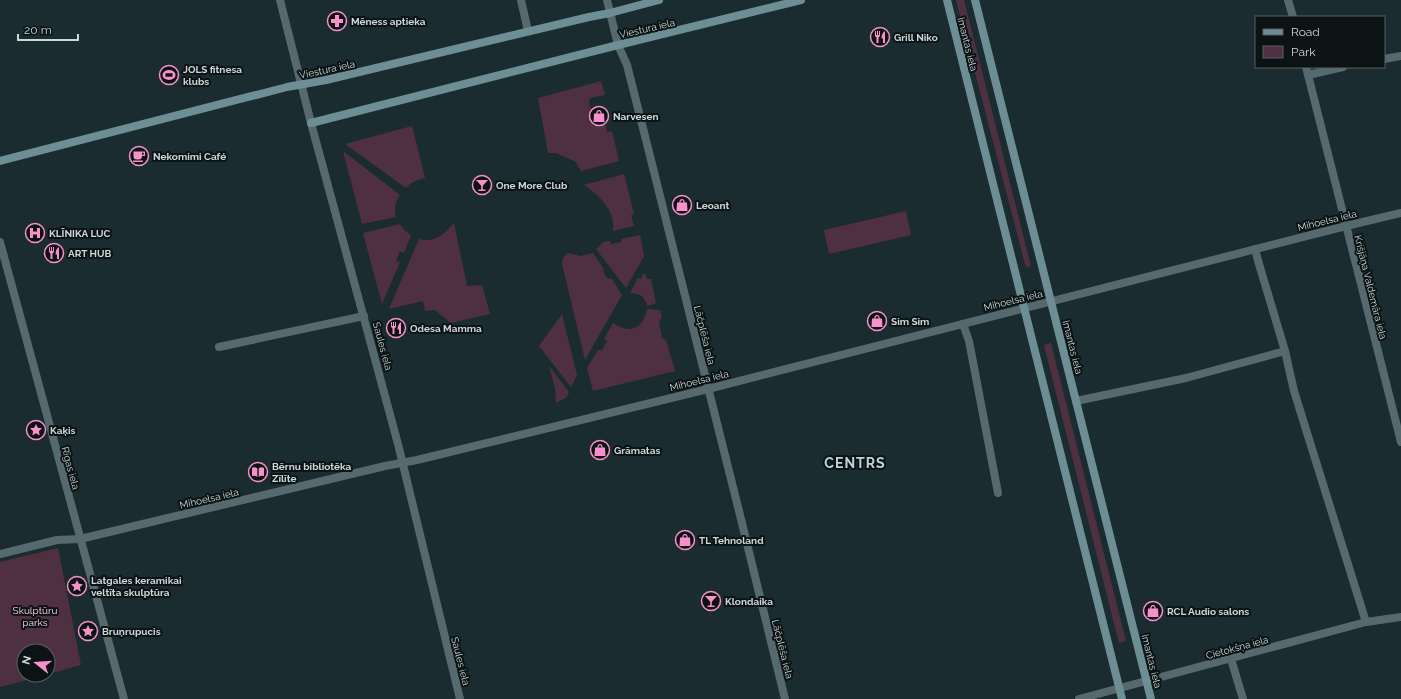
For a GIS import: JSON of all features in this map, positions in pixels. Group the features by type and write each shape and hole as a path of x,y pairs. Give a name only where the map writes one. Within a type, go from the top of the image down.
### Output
{"street":[{"name":"Saules iela","path":"280,0 301,85 364,316 402,463 460,699"},
{"path":"521,0 528,31"},
{"name":"Lāčplēša iela","path":"607,0 618,45 626,64 785,699"},
{"name":"Viestura iela","path":"0,161 287,87 326,80 659,0"},
{"name":"Viestura iela","path":"312,123 801,0"},
{"name":"Imantas iela","path":"947,0 1122,699"},
{"name":"Imantas iela","path":"975,0 1151,699"},
{"path":"1288,0 1293,16"},
{"path":"1385,59 1401,56"},
{"path":"1307,71 1335,68"},
{"name":"Krišjāņa Valdemāra iela","path":"1307,71 1401,442"},
{"name":"Mihoelsa iela","path":"0,554 57,540 80,539 708,389 1401,213"},
{"name":"Rīgas iela","path":"0,242 124,699"},
{"path":"1256,249 1258,264 1285,351 1294,391 1366,622"},
{"path":"219,348 364,316"},
{"path":"963,324 969,341 998,493"},
{"path":"1076,401 1186,378 1285,351"},
{"name":"Cietokšņa iela","path":"1079,699 1366,622 1401,617"},
{"path":"1231,659 1243,699"}],"green space":[{"path":"956,0 964,0 1031,266 1026,268"},
{"path":"601,81 605,95 590,98 589,102 595,124 605,122 607,132 612,131 619,161 581,171 576,162 556,153 548,153 538,98"},
{"path":"412,126 425,178 410,184 406,188 345,144"},
{"path":"343,151 400,195 395,206 396,217 362,224"},
{"path":"624,174 634,214 631,215 634,226 613,231 612,217 609,210 601,199 584,185"},
{"path":"906,211 911,235 829,254 824,230"},
{"path":"454,223 467,286 482,285 490,314 451,323 435,310 425,311 423,301 389,309 419,239 434,239 446,231"},
{"path":"400,224 404,230 411,235 404,253 400,251 396,261 400,262 382,304 363,233"},
{"path":"640,235 644,256 626,288 596,249 603,242 610,241 611,244 621,242 621,239"},
{"path":"568,253 581,256 593,253 604,269 603,271 607,278 612,279 622,295 585,360 562,264 563,258"},
{"path":"643,274 645,274 647,279 651,279 656,303 647,306 645,300 641,296 630,293 638,278 641,279"},
{"path":"647,309 660,310 662,317 659,322 662,338 666,340 675,371 593,391 587,368 598,350 602,350 607,341 604,339 613,323 630,329 639,326"},
{"path":"562,314 577,375 571,387 539,346"},
{"path":"1051,343 1126,641 1119,643 1044,345"},
{"path":"549,366 569,392 567,397 556,403 555,388"},
{"name":"Skulptūru parks","path":"58,548 81,665 56,672 56,643 16,643 16,683 0,687 0,562"}],"place":[{"name":"Mēness aptieka","path":"337,21"},
{"name":"Grill Niko","path":"880,37"},
{"name":"JOLS fitnesa klubs","path":"169,75"},
{"name":"Narvesen","path":"599,116"},
{"name":"Nekomimi Café","path":"139,156"},
{"name":"One More Club","path":"482,185"},
{"name":"Leoant","path":"682,205"},
{"name":"KLĪNIKA LUC","path":"35,233"},
{"name":"ART HUB","path":"54,253"},
{"name":"Sim Sim","path":"877,321"},
{"name":"Odesa Mamma","path":"396,328"},
{"name":"Kaķis","path":"36,430"},
{"name":"Grāmatas","path":"600,450"},
{"name":"Bērnu bibliotēka Zīlīte","path":"258,472"},
{"name":"TL Tehnoland","path":"685,540"},
{"name":"Latgales keramikai veltīta skulptūra","path":"77,586"},
{"name":"Klondaika","path":"711,601"},
{"name":"RCL Audio salons","path":"1153,611"},
{"name":"Bruņrupucis","path":"88,631"}],"district":[{"name":"CENTRS","path":"855,463"}]}
